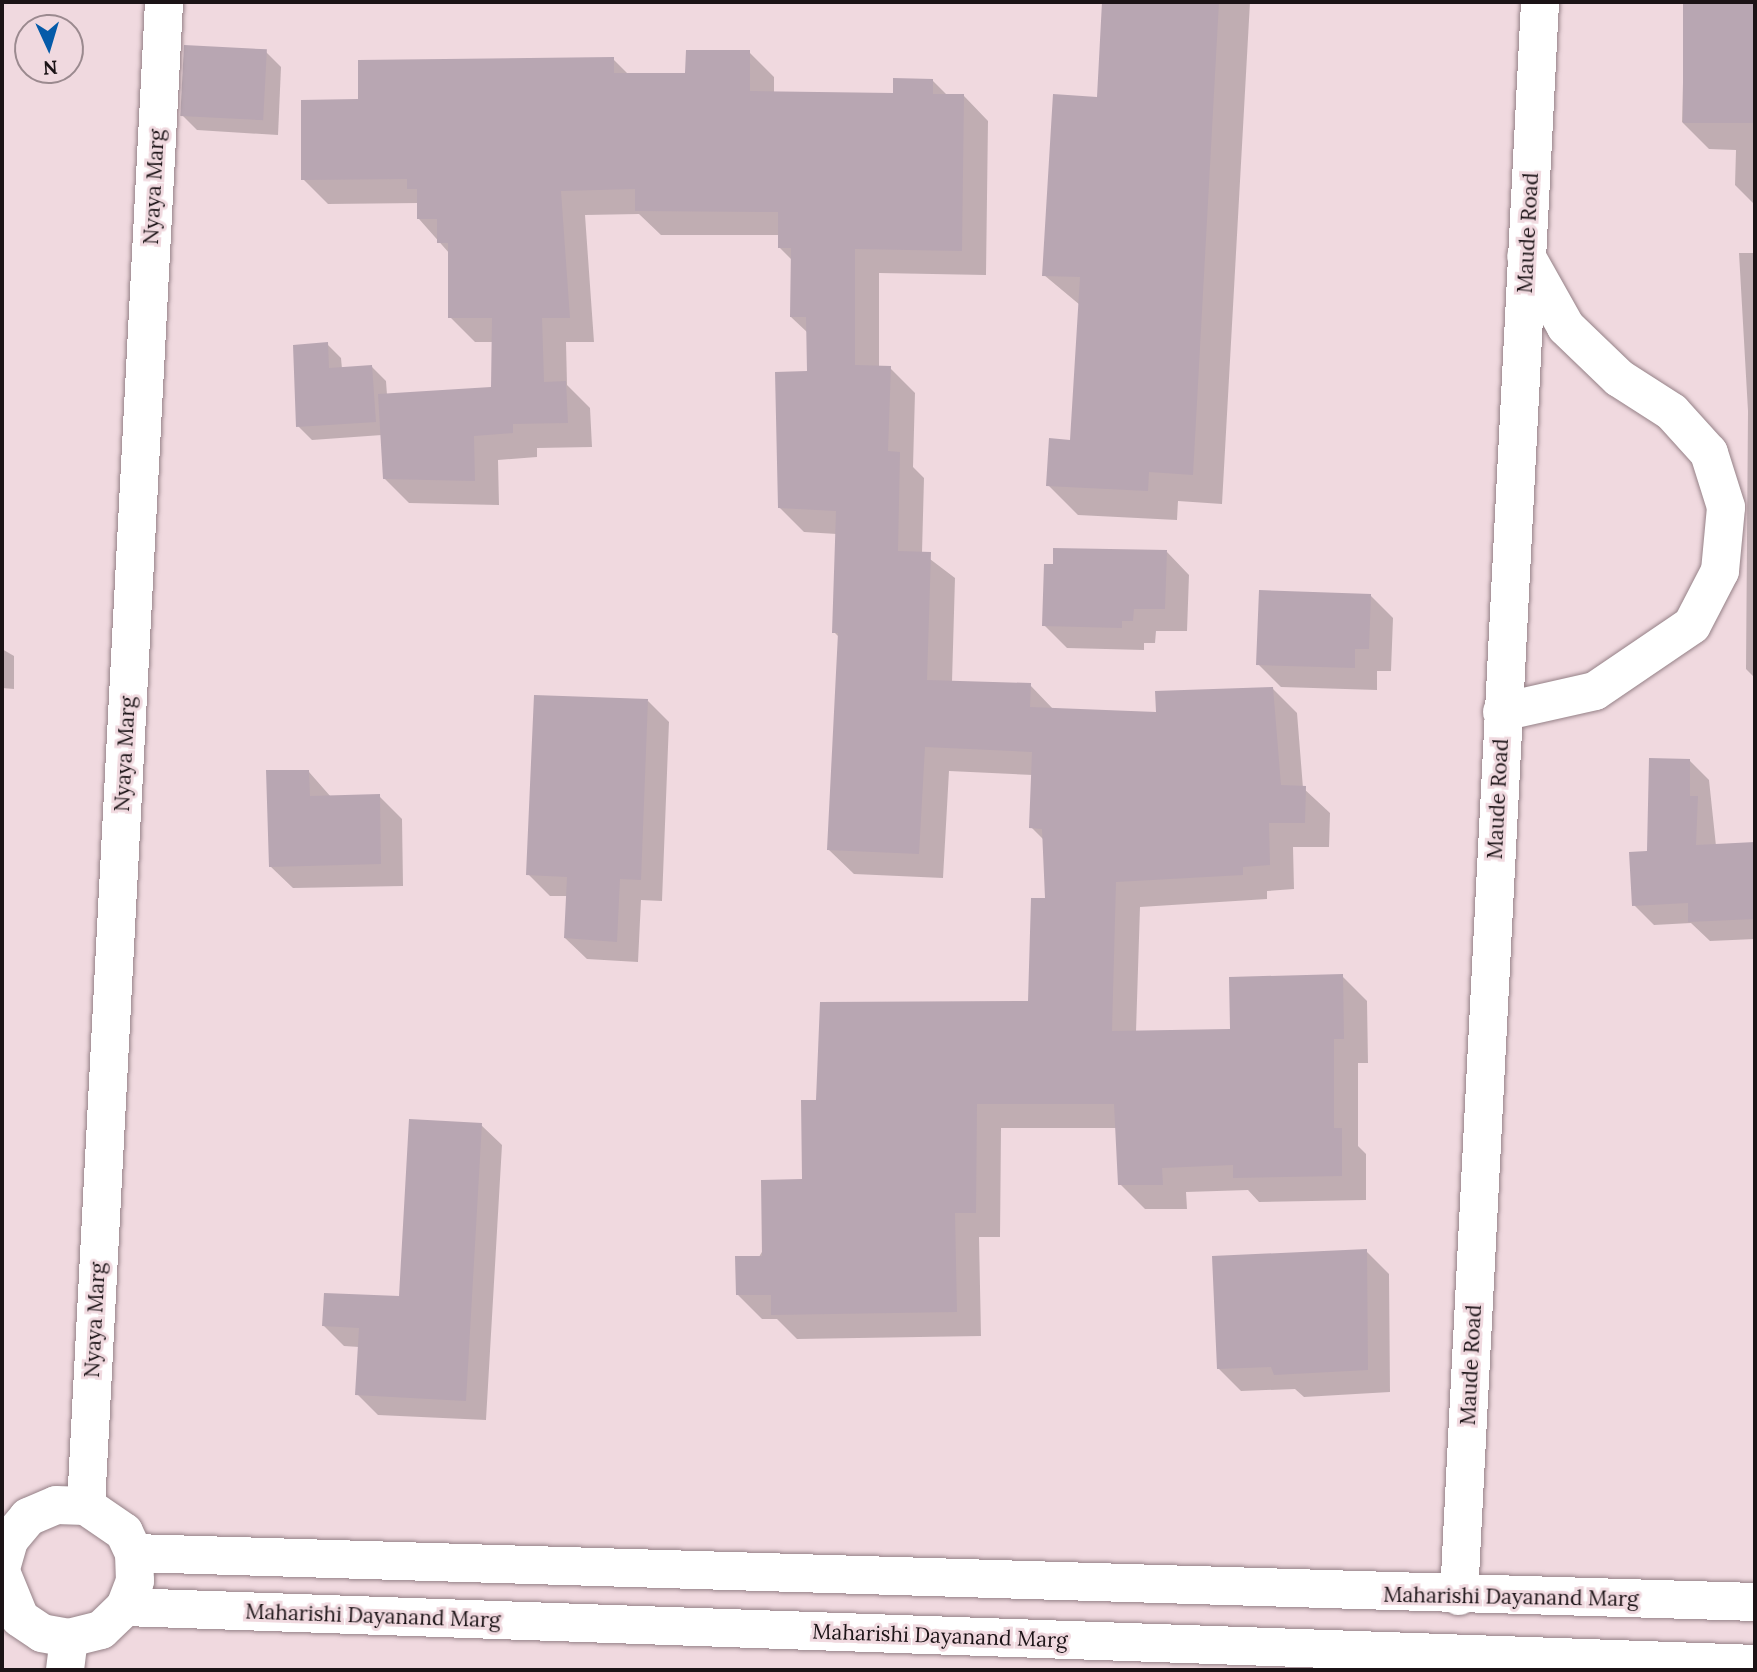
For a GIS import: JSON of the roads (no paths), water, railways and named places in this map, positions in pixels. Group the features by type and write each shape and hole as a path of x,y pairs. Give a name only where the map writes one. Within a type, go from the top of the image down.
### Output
{"street":[{"name":"Nyaya Marg","path":"86,1506 164,2"},
{"name":"Maude Road","path":"1460,1597 1539,2"},
{"path":"1502,712 1595,691 1692,625 1720,571 1726,507 1709,453 1672,412 1619,379 1566,327 1527,256"},
{"path":"55,1505 86,1506 116,1523 134,1553 135,1581 125,1607 101,1630 67,1654 20,1618 4,1554 28,1517 55,1505"},
{"name":"Maharishi Dayanand Marg","path":"134,1553 1460,1597 1755,1602"},
{"name":"Maharishi Dayanand Marg","path":"125,1607 1156,1657 1651,1665 1755,1664"}]}
